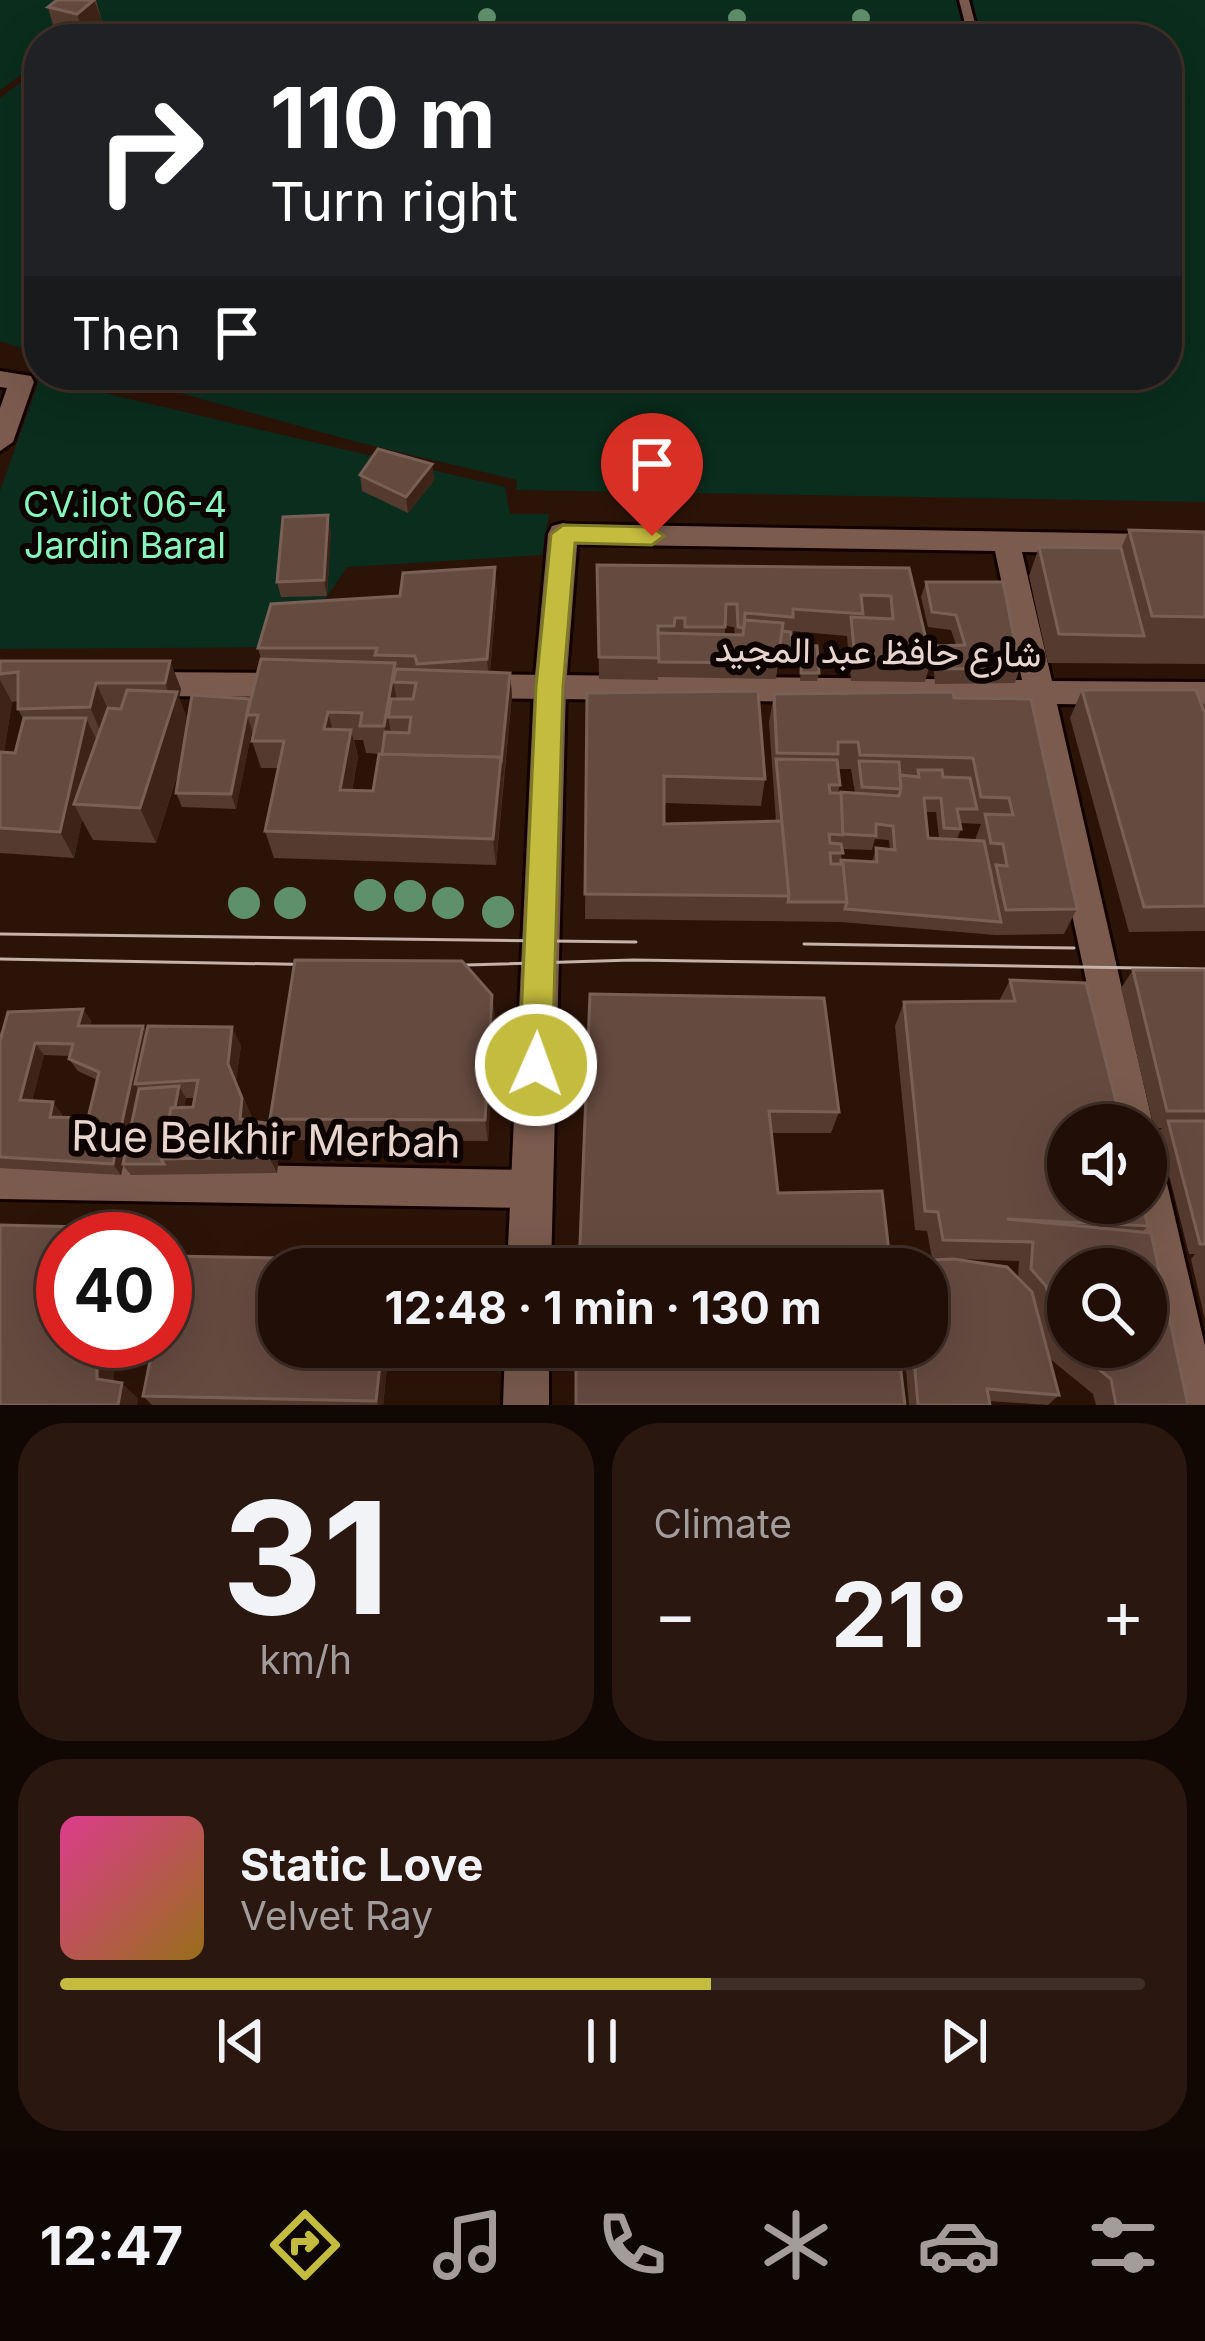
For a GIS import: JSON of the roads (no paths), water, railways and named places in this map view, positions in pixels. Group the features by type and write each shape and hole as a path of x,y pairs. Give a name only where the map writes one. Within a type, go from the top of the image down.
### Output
{"street":[{"path":"0,442 11,380"},
{"path":"530,1248 550,687 563,534 1205,545"},
{"path":"1007,544 1130,1104"},
{"path":"117,684 327,686"},
{"name":"شارع حافظ عبد المجيد","path":"442,686 1205,694"},
{"name":"Rue Belkhir Merbah","path":"0,1180 531,1189"},
{"path":"1157,1224 1198,1405"},
{"path":"526,1405 527,1368"}],"tram line":[{"path":"0,934 636,942"},
{"path":"804,944 1074,948"},
{"path":"0,959 330,965"},
{"path":"432,966 633,960 1205,969"}],"park label":[{"name":"CV.ilot 06-4 Jardin Baral","path":"125,524"}]}
